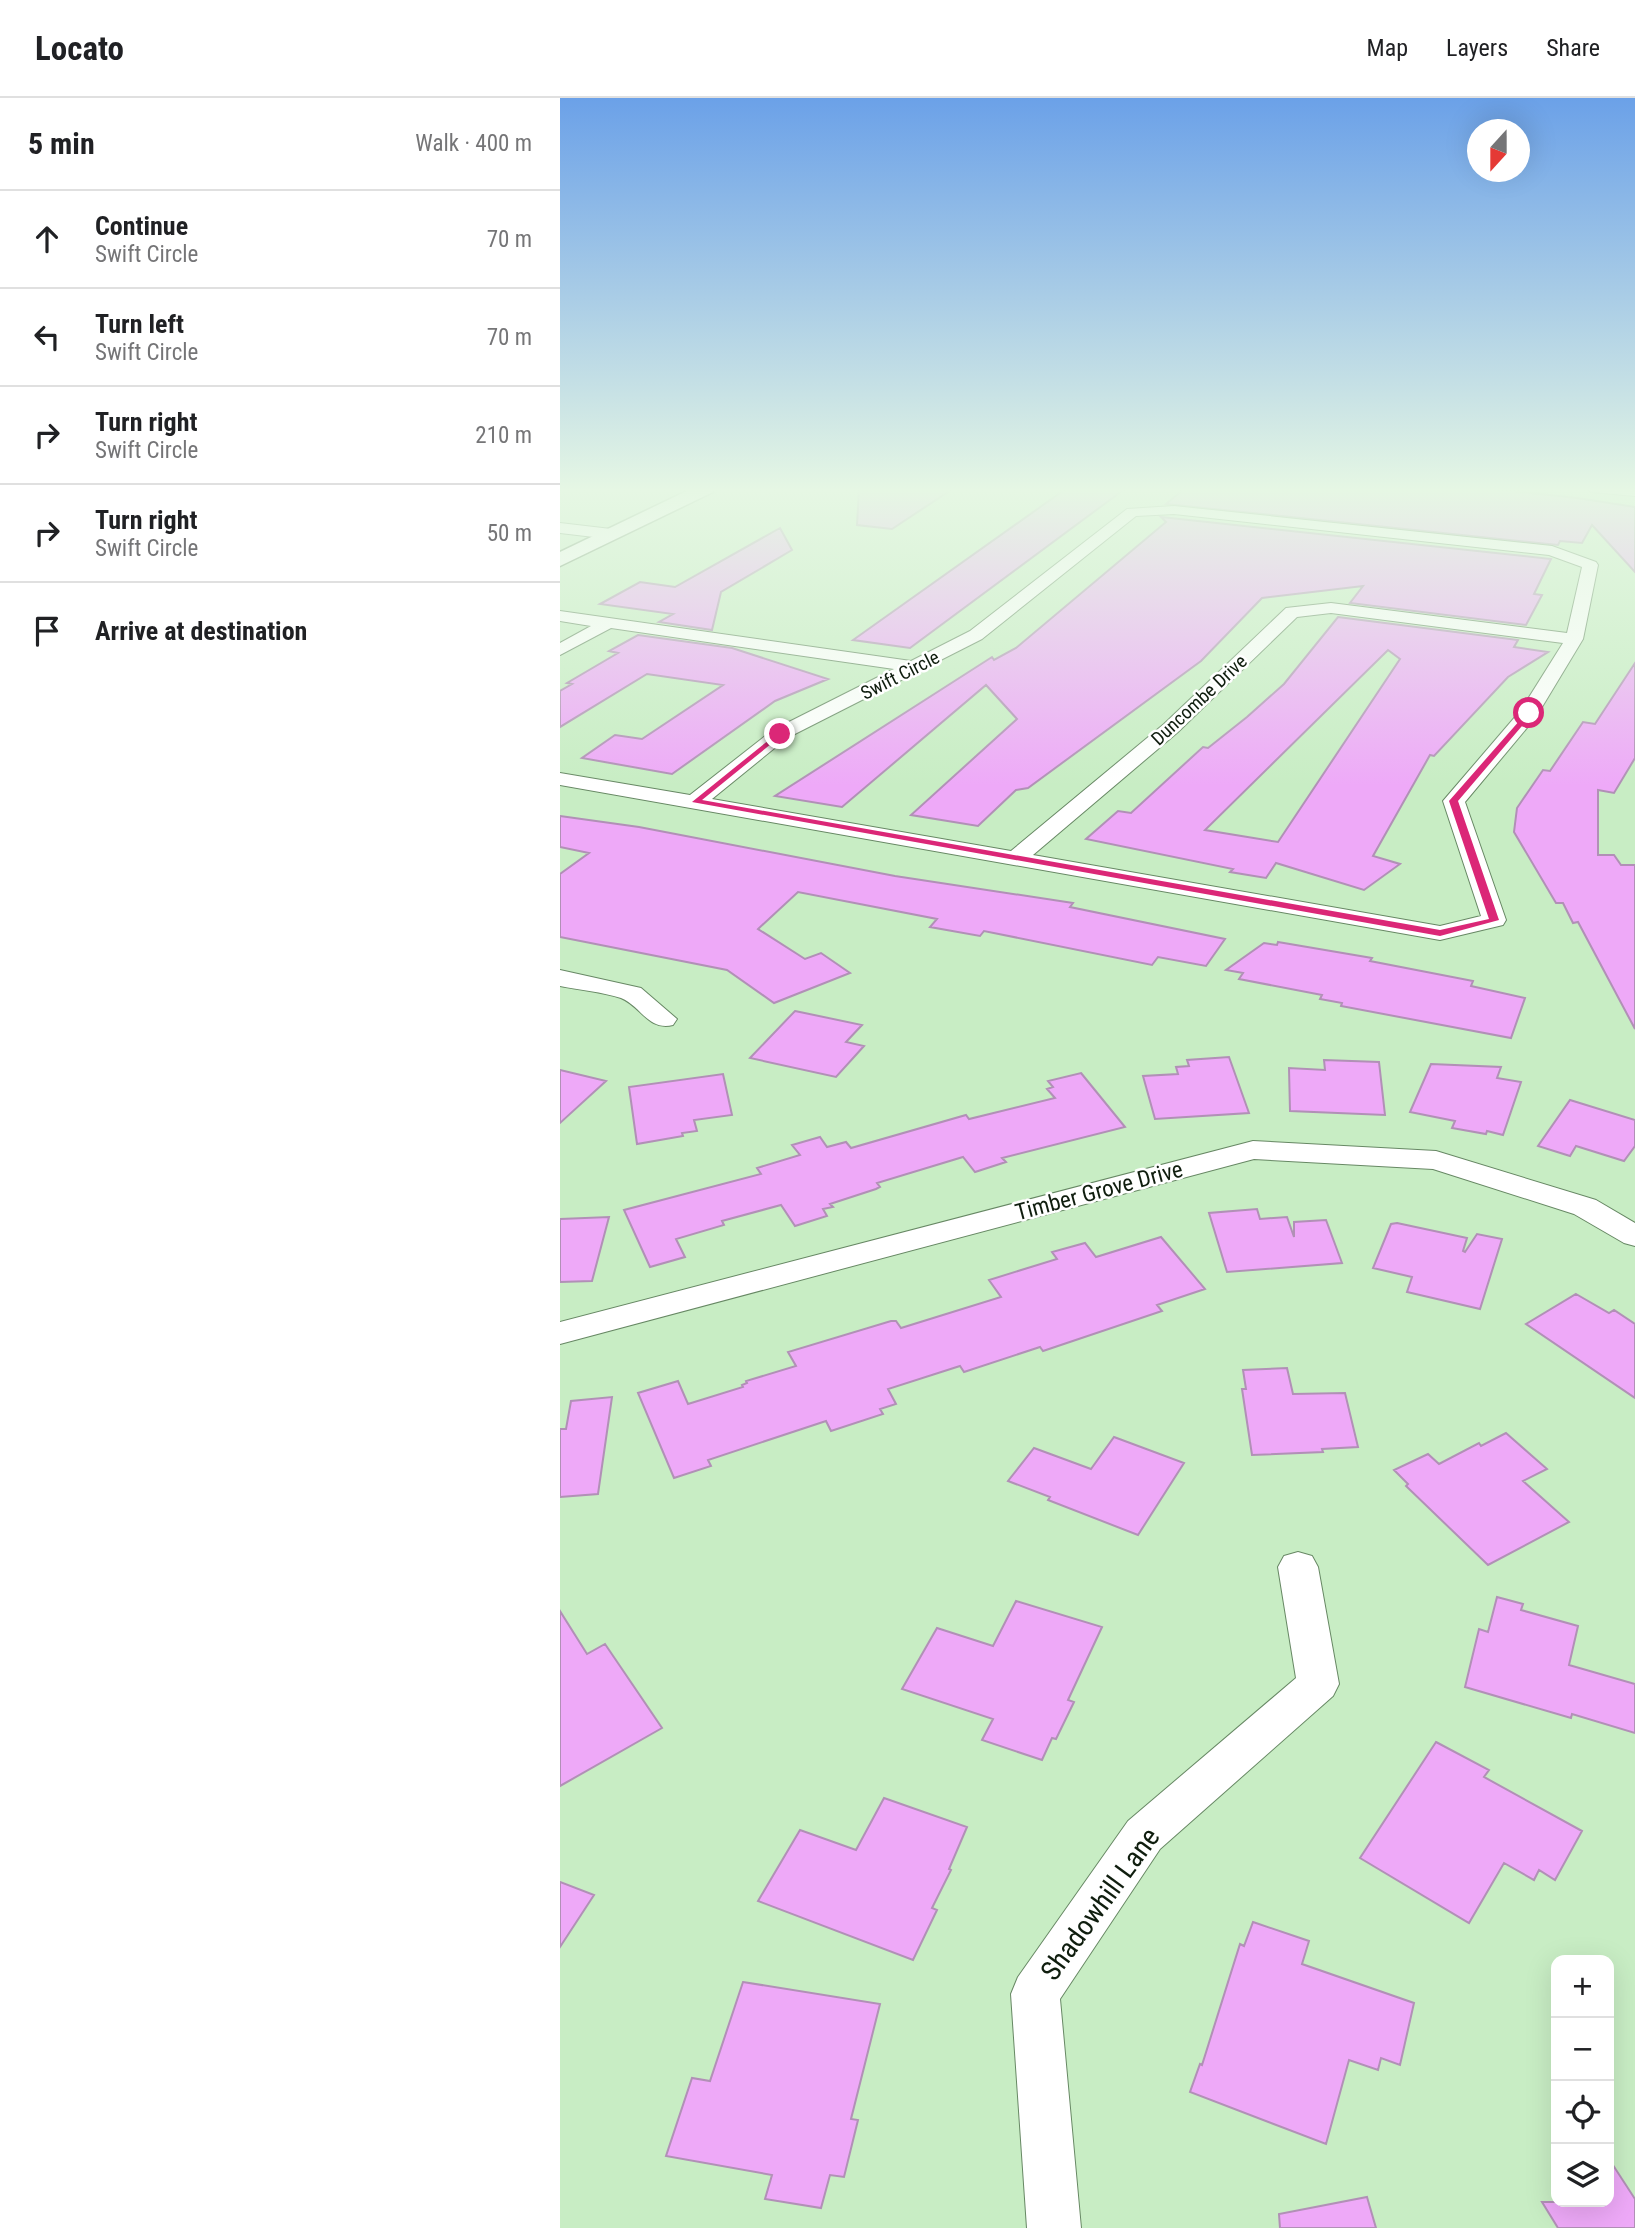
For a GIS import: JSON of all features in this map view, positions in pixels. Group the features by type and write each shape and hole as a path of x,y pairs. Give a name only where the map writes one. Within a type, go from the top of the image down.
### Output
{"street":[{"name":"Swift Circle","path":"696,802 780,734 976,635 1036,587"},
{"name":"Swift Circle","path":"560,779 1440,933 1494,920 1454,801 1529,713 1574,639 1585,587"},
{"name":"Duncombe Drive","path":"1015,859 1171,728 1292,612 1331,608 1574,639"},
{"path":"560,616 916,667"},
{"path":"560,650 608,623"},
{"path":"560,978 632,993 664,1020"},
{"name":"Timber Grove Drive","path":"560,1334 1253,1150 1436,1160 1585,1206 1635,1236"},
{"name":"Shadowhill Lane","path":"1054,2228 1035,1994 1144,1835 1318,1684 1297,1567"}],"building":[{"path":"630,587 729,587 721,592 712,630 659,622 673,614 600,604"},
{"path":"927,587 992,587 910,648 853,640"},
{"path":"1088,587 1351,587 1262,598 1201,661 1028,788 1016,790 978,826 911,815 1017,719 986,685 842,807 775,796 992,657 994,660 1016,648"},
{"path":"1362,587 1537,587 1534,594 1542,595 1526,625 1350,603"},
{"path":"1338,617 1518,640 1514,647 1548,652 1508,677 1434,756 1430,755 1373,856 1400,864 1364,890 1276,863 1266,878 1086,839 1118,811 1131,813 1203,747 1208,748 1284,684","holes":["1388,650 1400,659 1278,842 1205,830"]},
{"path":"638,635 732,648 828,679 775,701 672,774 582,758 615,735 642,739 723,685 647,674 560,727 560,691 572,684 567,683 618,653 609,651"},
{"path":"1635,663 1635,758 1614,793 1598,790 1598,855 1614,855 1621,865 1635,865 1635,1029 1578,922 1573,923 1563,903 1556,903 1514,832 1517,808 1543,770 1550,771 1583,722 1595,724"},
{"path":"560,816 639,827 895,876 1073,903 1070,907 1225,939 1206,966 1158,957 1152,965 984,931 980,936 930,927 937,919 798,892 758,929 805,959 821,953 850,973 774,1003 727,970 560,937 560,874 589,853 560,847"},
{"path":"1278,942 1372,958 1370,961 1473,981 1471,986 1525,998 1511,1038 1341,1006 1342,1003 1320,999 1322,995 1239,979 1243,973 1226,970 1264,943 1277,945"},
{"path":"795,1011 862,1025 846,1042 864,1046 836,1077 750,1058"},
{"path":"1229,1057 1249,1113 1155,1119 1143,1076 1178,1074 1176,1067 1189,1066 1187,1060"},
{"path":"1324,1060 1379,1062 1385,1115 1290,1111 1289,1068 1325,1070"},
{"path":"1431,1064 1501,1067 1497,1078 1521,1082 1503,1135 1452,1128 1455,1121 1410,1112"},
{"path":"560,1070 606,1081 560,1123"},
{"path":"1081,1073 1125,1127 1002,1158 1006,1162 975,1172 963,1157 877,1183 880,1187 876,1189 830,1204 833,1207 823,1209 827,1216 795,1226 781,1205 722,1221 724,1225 676,1239 685,1257 650,1267 624,1210 761,1174 757,1168 800,1155 792,1145 820,1137 827,1147 846,1142 851,1148 966,1115 969,1119 1055,1098 1047,1089 1053,1087 1048,1081"},
{"path":"723,1074 732,1115 694,1120 697,1131 637,1144 629,1087"},
{"path":"1570,1100 1635,1120 1635,1146 1624,1161 1576,1146 1570,1156 1538,1146"},
{"path":"1257,1209 1260,1219 1287,1217 1294,1237 1294,1222 1326,1220 1342,1263 1227,1272 1209,1213"},
{"path":"609,1217 592,1281 560,1282 560,1219"},
{"path":"1391,1224 1467,1238 1463,1251 1465,1252 1477,1234 1502,1239 1480,1309 1407,1292 1412,1277 1373,1268"},
{"path":"1161,1237 1205,1289 1157,1305 1162,1311 1043,1351 1040,1347 964,1372 960,1366 888,1389 896,1404 880,1409 883,1414 831,1431 826,1421 708,1460 711,1466 674,1478 638,1393 678,1381 688,1404 743,1387 746,1381 796,1366 788,1352 891,1321 896,1321 901,1328 1001,1297 989,1280 1057,1259 1052,1252 1085,1243 1096,1257"},
{"path":"1576,1294 1609,1313 1614,1310 1635,1324 1635,1398 1526,1324"},
{"path":"1287,1368 1293,1394 1345,1393 1358,1447 1322,1449 1323,1452 1252,1455 1242,1389 1246,1389 1243,1370"},
{"path":"612,1397 598,1494 560,1497 560,1429 566,1429 571,1401"},
{"path":"1506,1433 1547,1469 1523,1481 1569,1522 1488,1565 1406,1486 1408,1484 1394,1470 1428,1454 1439,1464 1479,1443 1481,1446"},
{"path":"1114,1437 1184,1463 1138,1535 1048,1500 1050,1497 1008,1481 1034,1448 1091,1469"},
{"path":"1497,1597 1523,1604 1521,1610 1578,1626 1569,1665 1635,1684 1635,1733 1572,1714 1571,1718 1465,1687 1479,1629 1488,1632"},
{"path":"1016,1601 1102,1627 1068,1700 1074,1702 1056,1739 1052,1738 1042,1760 982,1740 993,1719 902,1689 937,1628 993,1646"},
{"path":"560,1611 587,1654 605,1644 662,1728 560,1786"},
{"path":"1436,1742 1489,1770 1484,1777 1582,1831 1555,1880 1539,1870 1534,1880 1504,1863 1469,1923 1360,1858"},
{"path":"884,1798 967,1827 949,1869 951,1870 932,1908 937,1910 913,1960 758,1901 800,1830 856,1850"},
{"path":"560,1882 594,1895 560,1947"},
{"path":"1253,1922 1309,1941 1302,1964 1414,2003 1400,2065 1381,2058 1378,2070 1349,2060 1326,2144 1190,2092 1200,2064 1202,2065 1240,1944 1244,1946"},
{"path":"743,1982 880,2004 851,2119 858,2120 844,2177 830,2175 821,2208 765,2199 772,2175 666,2156 692,2078 710,2081"},
{"path":"1614,2167 1635,2199 1635,2228 1558,2228 1542,2202 1551,2202 1551,2207 1614,2207"},
{"path":"1367,2197 1376,2228 1280,2228 1279,2214"}],"route":[{"path":"780,734 696,802 1440,933 1494,920 1454,801 1529,713"}]}
